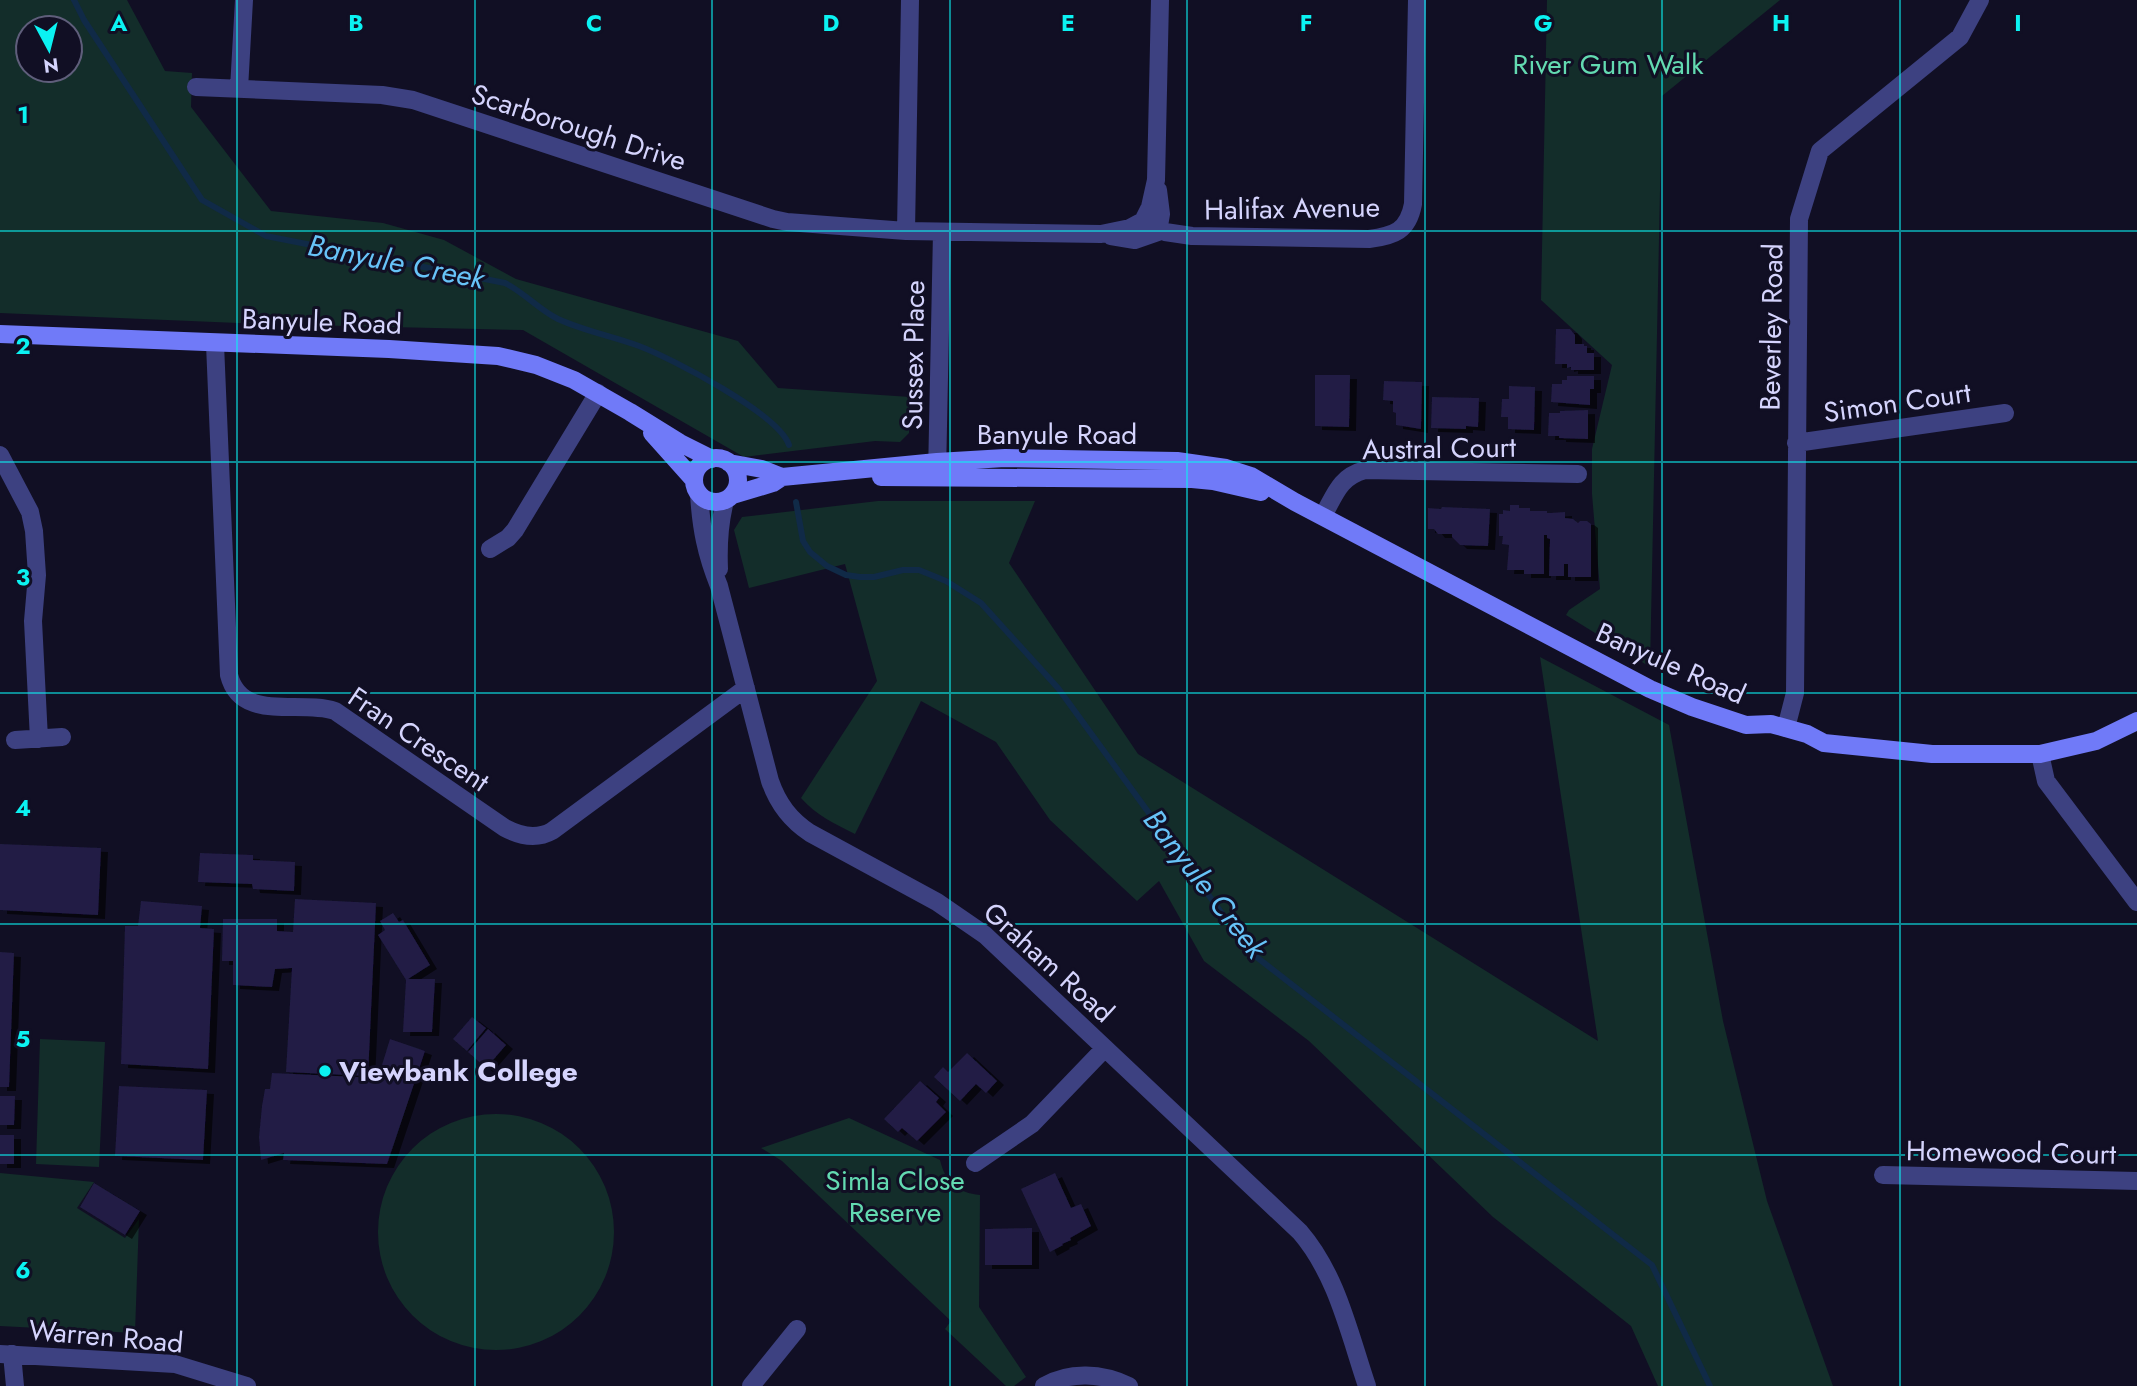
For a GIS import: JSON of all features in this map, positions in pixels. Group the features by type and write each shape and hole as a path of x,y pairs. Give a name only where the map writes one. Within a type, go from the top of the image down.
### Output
{"street":[{"path":"239,89 244,0"},
{"path":"906,231 910,0"},
{"path":"1151,225 1150,207 1156,180 1160,0"},
{"name":"Halifax Avenue","path":"1151,225 1165,232 1192,236 1369,239 1391,235 1405,226 1413,204 1417,0"},
{"name":"Beverley Road","path":"1787,728 1795,694 1799,219 1821,150 1960,37 1980,0"},
{"name":"Scarborough Drive","path":"196,87 382,96 413,100 773,219 806,224 942,232"},
{"name":"Halifax Avenue","path":"942,232 1101,234 1135,240 1154,235 1151,225"},
{"name":"Sussex Place","path":"937,470 942,232"},
{"name":"Banyule Road","path":"0,334 498,356 555,372 598,393 680,443 721,461 762,469 782,477 937,470 1017,458 1199,463 1251,476 1295,502 1650,689 1692,707 1746,725 1771,724 1824,743 1918,753 1990,755 2040,754 2096,741 2137,721"},
{"name":"Fran Crescent","path":"215,344 229,675 232,686 247,700 266,706 318,707 335,711 505,828 529,837 552,831 746,688"},
{"path":"490,548 508,538 515,530 598,393"},
{"name":"Banyule Road","path":"630,412 696,487"},
{"name":"Simon Court","path":"1796,443 2005,414"},
{"path":"0,455 33,522 37,575 33,621 39,738"},
{"path":"721,461 734,468 739,482 729,498 710,502 696,487 699,466 721,461"},
{"name":"Banyule Road","path":"937,470 1039,479 1150,478 1213,481 1246,487 1295,502"},
{"name":"Austral Court","path":"1323,516 1344,480 1365,470 1578,474"},
{"name":"Banyule Road","path":"729,498 773,483 782,477"},
{"name":"Graham Road","path":"696,487 707,557 719,586 770,781 776,796 791,818 810,833 937,902 1007,955 1300,1232 1320,1259 1335,1291 1361,1384"},
{"name":"Graham Road","path":"719,586 719,521 729,498"},
{"path":"15,740 62,737"},
{"path":"2040,754 2046,780 2137,902"},
{"path":"975,1163 1032,1124 1105,1048"},
{"name":"Homewood Court","path":"1883,1175 2137,1181"},
{"path":"751,1386 797,1329"},
{"path":"6,1354 15,1386"},
{"name":"Warren Road","path":"6,1354 175,1364 247,1386"},
{"path":"1044,1386 1079,1375 1108,1378 1129,1386"}],"green space":[{"path":"0,0 127,0 165,71 192,73 191,107 271,211 383,223 444,240 516,279 738,341 778,388 910,397 909,433 900,442 875,441 744,457 523,330 261,324 0,313"},
{"name":"River Gum Walk","path":"1547,0 1780,0 1662,96 1650,667 1566,615 1569,610 1600,589 1592,494 1592,449 1612,365 1541,300"},
{"path":"878,501 1035,501 1009,563 1138,754 1598,1041 1540,657 1669,725 1723,1021 1767,1201 1833,1386 1658,1386 1631,1326 1493,1217 1309,1041 1204,961 1159,881 1137,901 1050,820 996,742 921,701 855,834 826,819 807,804 801,798 877,681 845,564 749,588 734,530 742,517"},
{"path":"40,1039 105,1042 99,1167 36,1164"},
{"path":"484,1114 508,1114 552,1128 580,1148 605,1187 612,1209 612,1255 605,1277 580,1316 552,1336 530,1345 508,1350 484,1350 440,1336 412,1316 392,1288 383,1266 378,1244 378,1220 392,1176 412,1148 440,1128 462,1119"},
{"name":"Simla Close Reserve","path":"849,1118 940,1160 945,1174 954,1185 965,1192 980,1195 979,1307 1026,1377 1014,1386 1006,1386 945,1329 951,1321 782,1161 761,1148"},
{"path":"0,1173 94,1182 77,1208 125,1238 139,1219 135,1333 0,1326"}],"building":[{"path":"1556,329 1570,329 1575,335 1575,344 1584,344 1587,346 1587,353 1594,353 1594,370 1571,370 1571,367 1567,368 1567,364 1555,364"},
{"path":"1315,375 1350,375 1349,427 1315,426"},
{"path":"1567,376 1594,376 1594,389 1590,389 1590,405 1551,402 1552,384 1562,384 1562,380 1567,380"},
{"path":"1384,381 1422,382 1421,429 1396,425 1393,401 1383,400"},
{"path":"1509,386 1535,387 1534,430 1508,429 1508,417 1501,417 1502,399 1509,399"},
{"path":"1432,397 1479,398 1478,427 1431,428"},
{"path":"1588,410 1588,439 1548,436 1549,413"},
{"path":"1510,505 1530,508 1530,511 1565,512 1565,518 1591,524 1591,577 1568,577 1568,564 1564,564 1564,576 1549,576 1550,539 1547,535 1544,535 1544,574 1524,574 1524,570 1507,570 1509,545 1502,544 1503,536 1499,536 1499,514 1503,514 1503,510 1510,511"},
{"path":"1428,508 1490,509 1488,546 1460,545 1452,534 1438,534 1434,529 1428,529"},
{"path":"0,844 101,848 98,915 0,910"},
{"path":"200,853 253,855 253,860 295,862 294,891 253,889 252,884 198,882"},
{"path":"295,899 376,903 368,1076 286,1072 292,968 275,969 272,987 233,985 233,961 222,961 223,919 277,919 277,931 293,932"},
{"path":"141,901 202,906 200,928 214,929 208,1069 121,1064 125,926 138,926"},
{"path":"393,913 399,922 403,920 430,965 408,979 435,979 432,1032 403,1032 406,980 378,935 385,930 380,921"},
{"path":"0,952 14,953 9,1087 0,1087"},
{"path":"472,1017 486,1028 467,1051 453,1039"},
{"path":"488,1029 506,1045 486,1068 468,1052"},
{"path":"390,1039 425,1051 387,1164 283,1160 284,1153 261,1160 259,1137 262,1106 265,1089 270,1089 272,1073 378,1078"},
{"path":"967,1053 997,1081 986,1093 976,1084 960,1101 934,1077 943,1067 948,1072"},
{"path":"920,1081 939,1098 936,1102 946,1112 917,1141 902,1128 898,1132 884,1119"},
{"path":"119,1086 207,1090 203,1160 115,1156"},
{"path":"0,1096 15,1096 14,1125 0,1125"},
{"path":"0,1135 14,1135 14,1164 0,1164"},
{"path":"1055,1173 1071,1208 1081,1204 1091,1226 1050,1252 1021,1189"},
{"path":"94,1183 140,1211 125,1235 80,1207"},
{"path":"1032,1228 1032,1265 985,1265 985,1229"}],"waterway":[{"name":"Banyule Creek","path":"74,0 84,20 202,200 266,236 505,283 558,319 639,346 698,374 766,418 781,432 789,445"},
{"name":"Banyule Creek","path":"796,502 803,541 810,552 827,566 846,575 860,577 919,570 946,581 981,603 1058,688 1250,952 1652,1265 1710,1386"}],"place":[{"name":"Viewbank College","path":"325,1071"}]}
